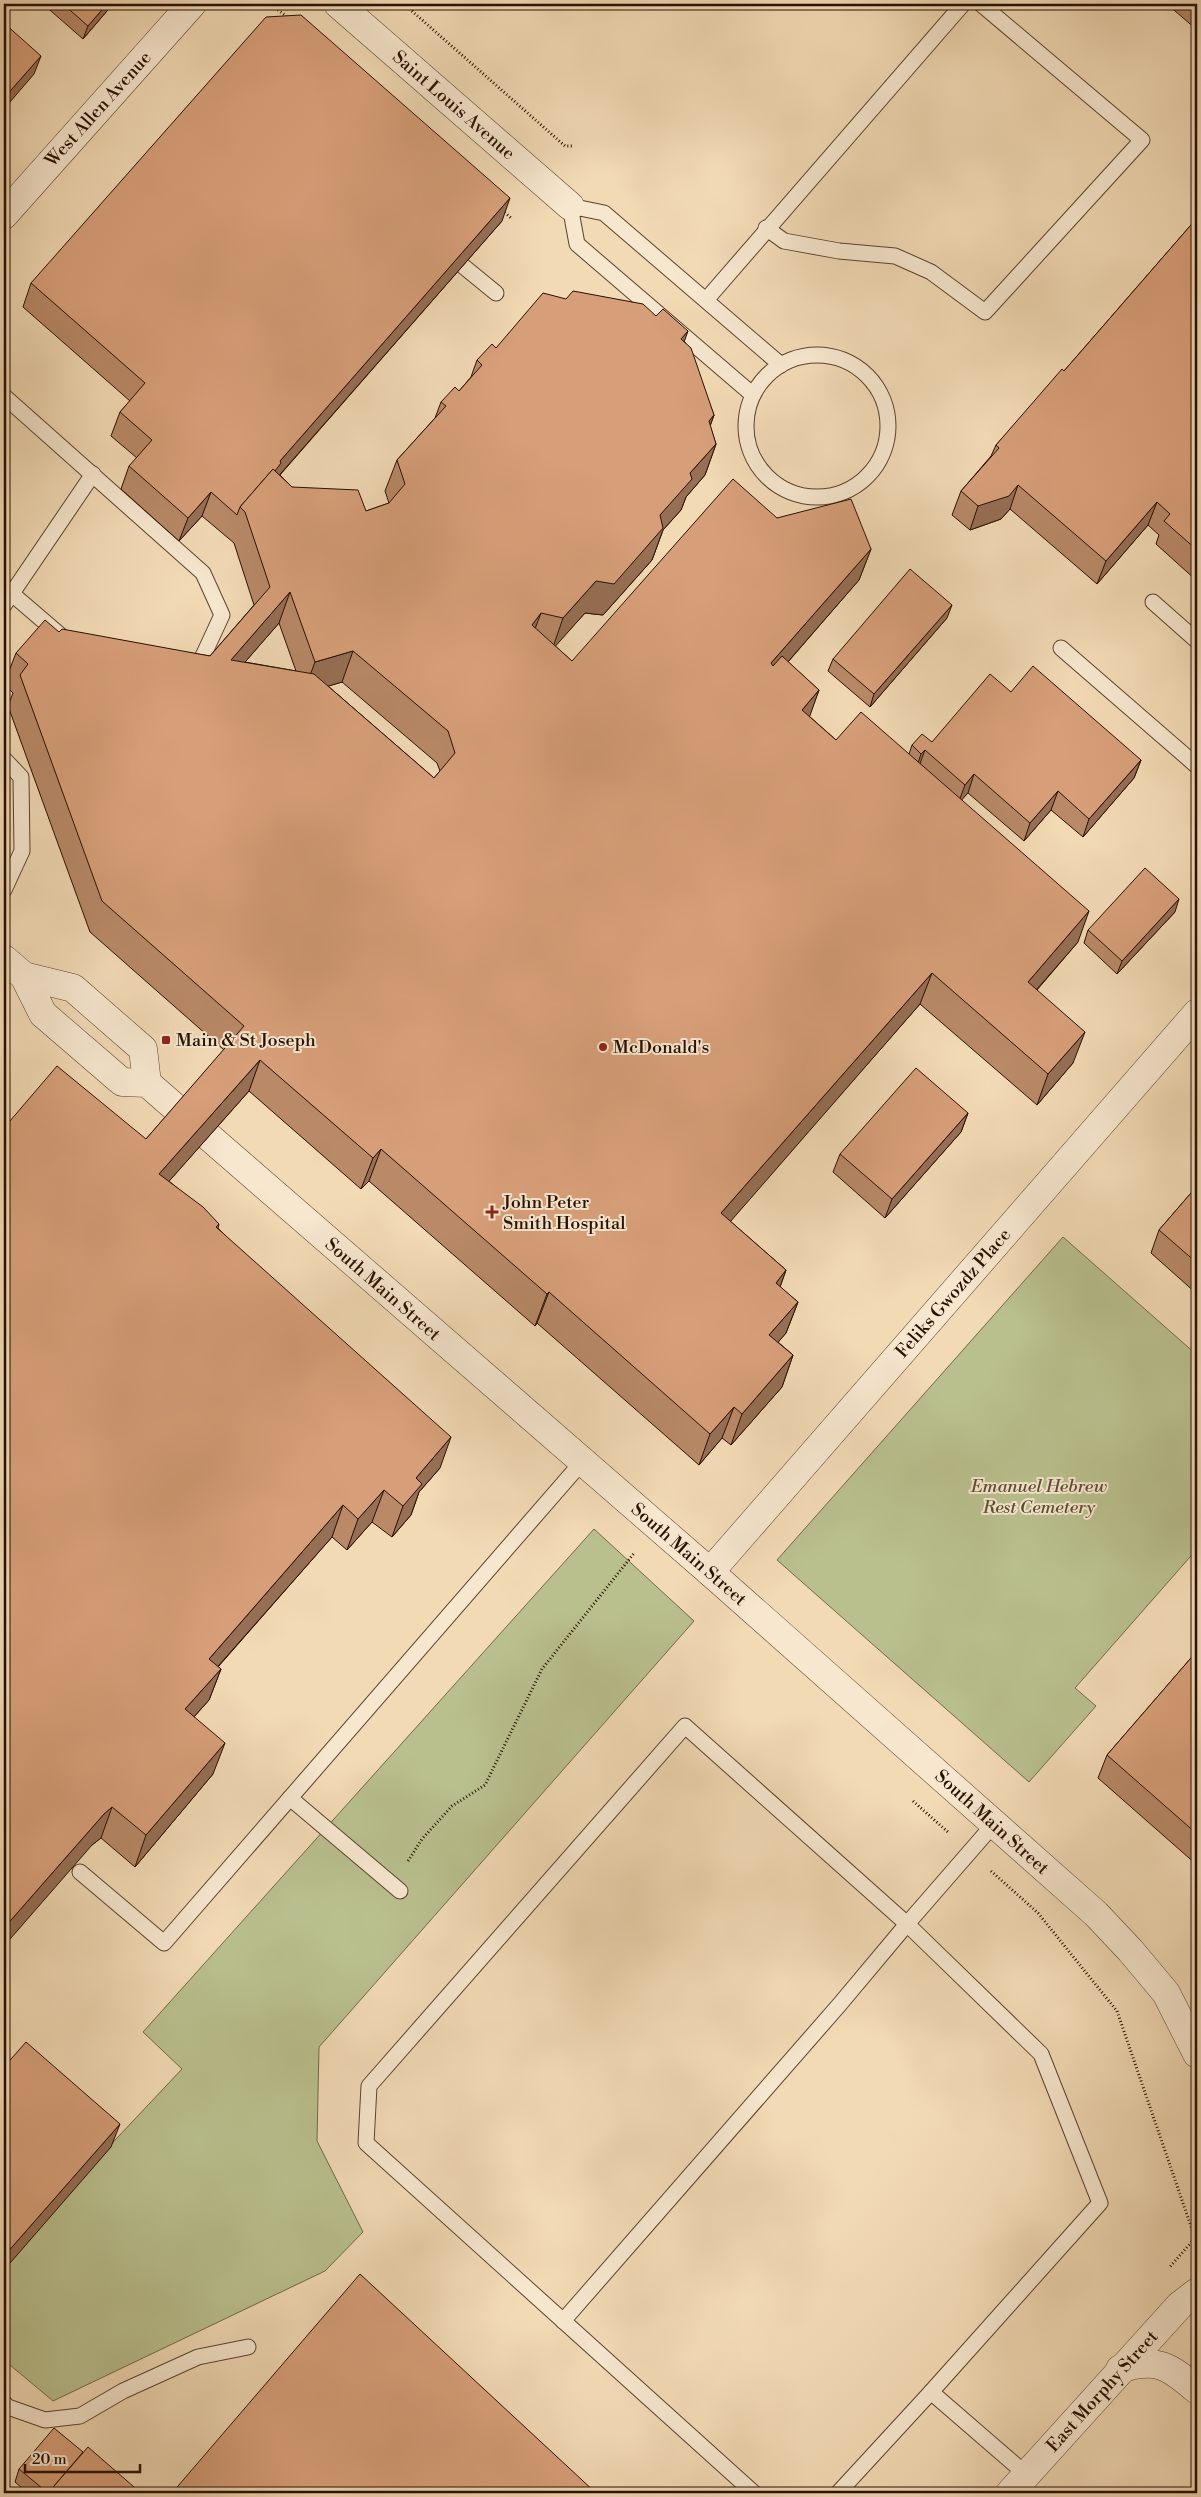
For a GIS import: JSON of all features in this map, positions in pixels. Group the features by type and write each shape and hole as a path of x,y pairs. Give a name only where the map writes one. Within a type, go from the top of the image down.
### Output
{"street":[{"name":"West Allen Avenue","path":"4,215 192,4"},
{"name":"Saint Louis Avenue","path":"338,4 570,206"},
{"path":"4,959 24,976 43,1014 122,1082 147,1083 143,1049 73,988 24,976"},
{"name":"Feliks Gwozdz Place","path":"710,1572 1197,1013"},
{"name":"South Main Street","path":"147,1083 710,1572 1096,1914 1130,1950 1166,1993 1196,2049"},
{"name":"East Morphy Street","path":"1018,2484 1120,2369 1180,2305 1197,2292"},
{"path":"1120,2369 1139,2363 1161,2364 1180,2375 1197,2390"}],"lane":[{"path":"706,300 766,228 963,4"},
{"path":"766,228 784,241 839,251 895,256 930,272 985,312 1142,140 981,4"},
{"path":"753,395 577,244 570,206 604,212 781,365"},
{"path":"464,266 496,293"},
{"path":"818,354 838,358 855,365 870,377 881,393 888,412 889,431 885,450 870,474 846,492 828,497 808,497 790,492 773,482 760,469 750,452 746,433 747,413 753,395 770,373 781,365 799,357 818,354"},
{"path":"4,396 203,573 222,615 197,669 178,670"},
{"path":"71,641 54,632 6,596 93,474"},
{"path":"1153,602 1197,641"},
{"path":"1061,648 1197,766"},
{"path":"4,759 21,777 22,851 4,890"},
{"path":"80,1872 164,1943 582,1462"},
{"path":"754,2493 366,2143 369,2086 685,1726 907,1924 1041,2054 1100,2203 838,2493"},
{"path":"290,1798 400,1891"},
{"path":"563,2321 840,2004 994,1824"},
{"path":"6,2405 45,2420 80,2416 123,2391 198,2357 248,2346"},
{"path":"931,2392 1018,2484"}],"path":[{"path":"265,4 278,9 292,22"},
{"path":"404,4 565,146 574,146"},
{"path":"496,205 511,218"},
{"path":"400,1891 402,1870 422,1839 452,1806 485,1785"}],"green space":[{"name":"Emanuel Hebrew Rest Cemetery","path":"1063,1237 1197,1355 1197,1549 1075,1688 1096,1706 1029,1782 777,1560"},
{"path":"594,1529 694,1621 319,2047 317,2141 363,2232 325,2271 53,2401 4,2360 4,2258 182,2069 143,2032"}],"building":[{"path":"63,4 107,4 88,26"},
{"path":"301,15 510,198 280,461 281,463 275,471 273,469 240,507 237,515 211,492 188,518 129,466 152,440 120,412 145,383 31,283 266,17"},
{"path":"4,23 41,56 4,98"},
{"path":"1197,218 1197,550 1164,521 1170,514 1157,502 1106,561 1018,485 1009,496 978,506 961,491 999,448 996,445 1062,369 1064,371"},
{"path":"573,291 643,304 656,316 663,309 688,331 681,339 691,348 714,415 709,421 716,444 690,473 692,479 660,515 663,528 614,584 596,581 563,618 541,613 532,625 572,661 733,479 777,518 851,499 871,549 771,663 773,666 782,656 819,690 802,710 836,740 861,712 1089,911 1028,982 1085,1032 1048,1074 932,973 721,1213 786,1270 776,1283 798,1302 769,1335 793,1355 742,1414 734,1407 710,1434 549,1292 547,1294 381,1149 373,1158 260,1060 159,1174 203,1207 219,1224 216,1227 451,1437 416,1478 422,1484 403,1506 384,1490 358,1519 343,1505 209,1659 221,1669 185,1709 225,1743 146,1835 112,1807 4,1928 4,1128 57,1066 146,1139 244,1026 102,901 20,675 28,664 16,653 45,620 59,632 62,629 210,656 270,587 245,512 240,507 273,469 292,487 358,490 366,511 389,503 405,484 397,460 446,406 441,402 455,387 459,391 482,365 477,360 492,344 496,348 543,293 566,299","holes":["290,592 315,662 353,651 448,731 455,753 434,778 314,674 231,660"]},
{"path":"910,569 952,605 874,694 833,659"},
{"path":"1033,666 1141,760 1089,819 1058,791 1030,823 974,774 965,785 925,750 921,754 912,745 922,734 932,742 990,674 1011,692"},
{"path":"1145,868 1179,899 1122,961 1088,930"},
{"path":"916,1068 968,1113 892,1199 840,1154"},
{"path":"1197,1186 1197,1263 1159,1230"},
{"path":"1197,1651 1197,1834 1107,1755"},
{"path":"26,2042 120,2124 5,2255 4,2067"},
{"path":"360,2274 596,2493 172,2493"},
{"path":"54,2428 83,2452 48,2493 19,2469"},
{"path":"88,2447 141,2493 48,2493"}],"place":[{"name":"Main & St Joseph","path":"166,1040"},
{"name":"McDonald's","path":"603,1047"},
{"name":"John Peter Smith Hospital","path":"492,1212"}]}
